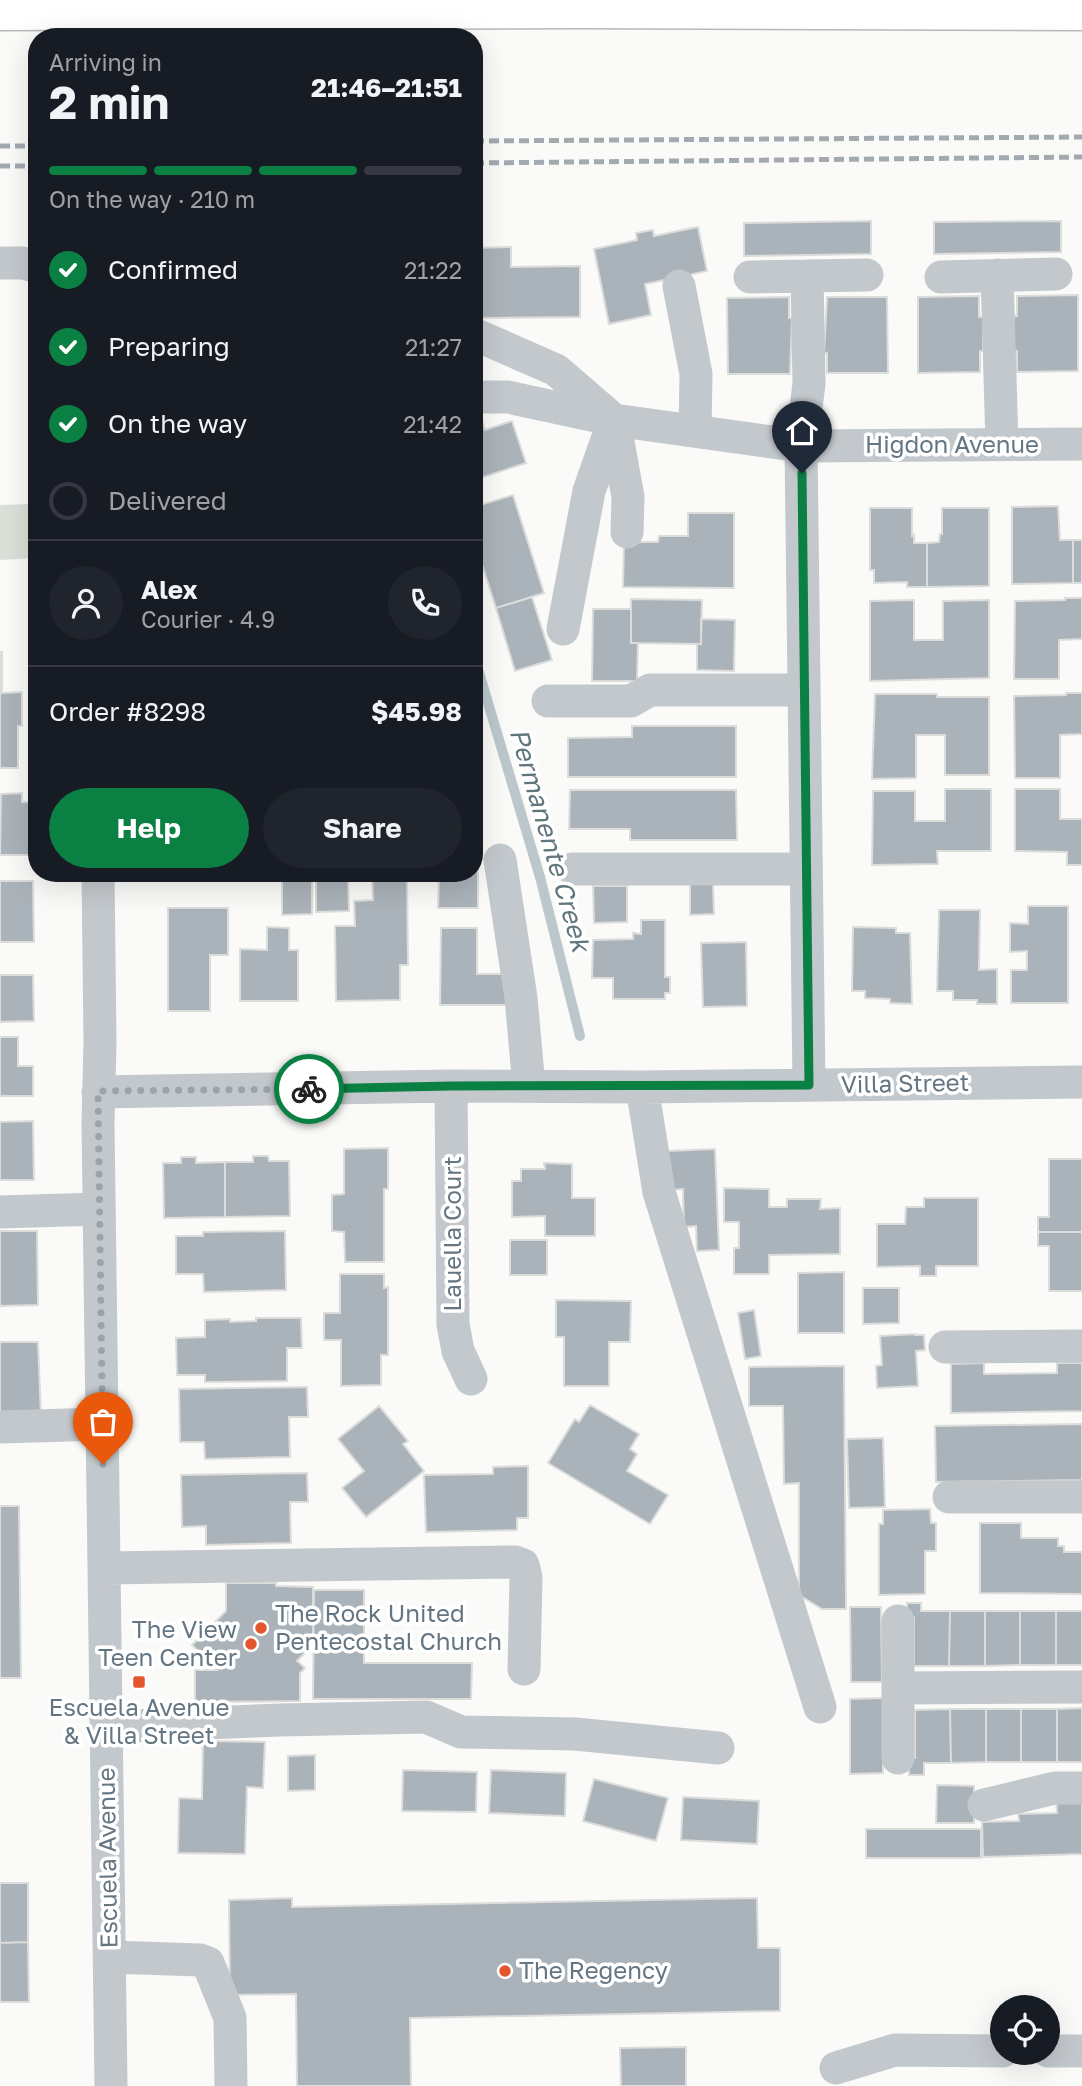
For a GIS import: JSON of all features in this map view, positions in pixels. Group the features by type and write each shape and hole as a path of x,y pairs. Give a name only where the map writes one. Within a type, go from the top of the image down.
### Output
{"highway":[{"path":"0,11 530,5 1082,11"}],"street":[{"path":"0,263 28,264"},
{"path":"941,277 1056,274"},
{"path":"750,277 867,275"},
{"path":"997,275 1002,444"},
{"path":"807,276 809,384 802,446 809,1085"},
{"path":"679,286 696,374 695,432"},
{"path":"483,338 556,370 614,420 628,498 627,532"},
{"name":"Higdon Avenue","path":"486,397 508,397 614,420 802,446 1082,444"},
{"path":"563,629 589,491 614,420"},
{"path":"548,701 631,701 650,690 804,690"},
{"path":"500,860 521,998 529,1086"},
{"path":"573,869 806,869"},
{"name":"Escuela Avenue","path":"98,882 99,1209 111,2086"},
{"name":"Villa Street","path":"98,1091 1082,1082"},
{"name":"Lauella Court","path":"451,1086 453,1324 458,1351 471,1379"},
{"path":"642,1087 659,1192 820,1707"},
{"path":"0,1212 99,1209"},
{"path":"945,1346 1082,1346"},
{"path":"0,1427 102,1424"},
{"path":"1082,1497 954,1506 1082,1515"},
{"path":"104,1568 515,1562 523,1565 526,1577 524,1669"},
{"path":"898,1621 898,1758"},
{"path":"898,1688 1082,1687"},
{"path":"106,1727 426,1717 461,1732 575,1734 718,1748"},
{"path":"984,1805 1055,1788 1082,1788"},
{"path":"110,1957 200,1960 208,1963 230,2018 231,2086"},
{"path":"836,2068 895,2050 990,2051"},
{"path":"1060,2051 1082,2051"}],"shaded area":[{"path":"28,504 28,558 0,560 0,505"}],"building":[{"path":"871,221 871,254 744,256 744,223"},
{"path":"1061,221 1061,252 934,254 934,222"},
{"path":"698,227 707,271 645,284 651,315 609,324 594,249 637,240 636,233 653,230 654,236"},
{"path":"511,247 511,267 580,266 580,317 483,318 483,248"},
{"path":"1078,295 1078,371 1017,372 1014,316 1017,316 1017,296"},
{"path":"979,296 979,317 983,317 980,372 918,373 918,297"},
{"path":"789,297 789,318 792,318 790,374 728,374 727,298"},
{"path":"827,297 887,297 888,373 827,373 827,353 824,354"},
{"path":"512,421 526,463 483,477 483,424 485,430"},
{"path":"513,495 544,593 496,608 483,567 483,504"},
{"path":"1058,506 1060,540 1073,540 1073,583 1012,584 1012,507"},
{"path":"870,508 912,508 914,543 927,543 927,587 907,587 907,582 874,583 874,570 870,570"},
{"path":"942,508 989,508 989,586 927,587 927,543 939,542 942,534"},
{"path":"688,513 734,513 734,588 623,587 624,542 658,542 659,536 688,536"},
{"path":"1073,540 1082,540 1082,583 1073,583"},
{"path":"532,597 552,660 515,671 496,608"},
{"path":"1082,598 1082,639 1059,640 1059,679 1014,679 1015,601"},
{"path":"631,599 702,600 701,644 631,643"},
{"path":"914,600 914,640 943,640 943,601 989,600 989,678 870,681 870,601"},
{"path":"593,609 631,609 631,643 638,643 637,681 592,681"},
{"path":"701,619 735,620 734,671 697,670"},
{"path":"0,652 2,693 22,692 22,726 18,726 18,768 0,768"},
{"path":"1082,693 1082,734 1060,735 1060,778 1015,778 1014,696"},
{"path":"875,694 989,697 989,775 945,775 945,735 916,735 916,778 872,779"},
{"path":"632,726 736,726 736,777 568,777 568,738 632,737"},
{"path":"945,789 991,789 991,851 937,851 938,864 872,865 873,791 915,791 915,821 945,821"},
{"path":"1015,789 1060,789 1060,819 1082,819 1082,865 1067,865 1067,852 1015,851"},
{"path":"570,790 736,790 737,840 630,840 630,829 569,829"},
{"path":"22,793 22,802 28,802 28,855 0,855 1,794"},
{"path":"0,881 33,882 34,942 0,942"},
{"path":"282,882 312,882 312,914 282,915"},
{"path":"316,882 348,882 349,911 316,912"},
{"path":"372,882 407,882 408,965 400,965 400,1000 336,1001 335,926 355,926 354,901 373,900"},
{"path":"439,882 478,882 478,908 438,908"},
{"path":"690,882 713,882 714,914 690,915"},
{"path":"593,886 627,886 627,922 594,923"},
{"path":"1028,906 1068,906 1068,1003 1011,1003 1011,970 1027,970 1027,951 1010,952 1010,923 1028,924"},
{"path":"168,908 228,908 228,955 210,955 210,1011 168,1011"},
{"path":"939,910 980,910 979,970 997,969 997,1004 977,1004 977,1000 953,1000 953,991 937,991"},
{"path":"641,920 665,920 665,977 670,977 670,993 665,993 665,999 613,999 613,978 592,978 593,940 633,939 633,933 641,934"},
{"path":"267,927 289,928 289,950 298,950 298,1001 240,1001 240,949 267,950"},
{"path":"853,927 896,928 896,933 910,933 912,1004 890,1003 890,999 865,998 865,991 852,991"},
{"path":"441,928 477,928 477,974 510,974 510,1005 440,1005"},
{"path":"746,942 747,1006 703,1007 701,943"},
{"path":"0,975 33,975 34,1021 0,1022"},
{"path":"0,1037 18,1037 18,1066 33,1066 33,1096 0,1096"},
{"path":"33,1121 34,1180 0,1180 0,1122"},
{"path":"388,1148 388,1189 384,1189 384,1262 345,1262 344,1232 332,1231 332,1195 344,1194 344,1149"},
{"path":"715,1149 719,1250 697,1251 696,1226 684,1227 683,1189 668,1190 667,1151"},
{"path":"253,1156 268,1156 269,1161 289,1161 290,1216 225,1217 225,1162 253,1162"},
{"path":"181,1157 196,1157 196,1163 225,1162 225,1217 164,1218 163,1163 181,1163"},
{"path":"1049,1159 1082,1159 1082,1232 1038,1232 1038,1217 1049,1217"},
{"path":"544,1163 572,1164 572,1198 595,1198 595,1236 545,1236 545,1216 512,1217 512,1181 521,1181 521,1169 545,1169"},
{"path":"724,1188 769,1189 769,1207 787,1207 787,1199 821,1199 820,1209 840,1208 840,1254 769,1255 769,1274 734,1274 734,1248 739,1248 739,1222 724,1222"},
{"path":"924,1198 978,1198 978,1266 936,1266 936,1276 920,1276 920,1266 877,1267 877,1224 905,1224 906,1207 924,1207"},
{"path":"0,1231 37,1231 38,1305 0,1306"},
{"path":"285,1231 286,1290 204,1292 203,1274 176,1274 176,1236 203,1236 203,1232"},
{"path":"1038,1232 1082,1232 1082,1291 1049,1291 1049,1246 1038,1246"},
{"path":"510,1240 547,1240 547,1275 510,1275"},
{"path":"844,1272 844,1333 798,1333 798,1273"},
{"path":"340,1274 384,1274 384,1288 388,1287 388,1355 381,1355 381,1385 341,1386 341,1340 324,1340 324,1313 340,1313"},
{"path":"863,1288 899,1288 899,1323 863,1324"},
{"path":"556,1300 631,1301 630,1342 609,1342 609,1386 564,1386 564,1337 556,1337"},
{"path":"754,1310 761,1356 745,1359 738,1313"},
{"path":"256,1318 301,1318 302,1348 287,1348 287,1381 205,1382 205,1375 177,1375 176,1338 205,1337 205,1320 256,1321"},
{"path":"924,1335 925,1350 916,1351 918,1386 877,1388 876,1366 882,1365 880,1336"},
{"path":"0,1342 38,1342 41,1417 0,1418"},
{"path":"984,1363 984,1374 1057,1373 1057,1363 1082,1363 1082,1411 951,1413 951,1364"},
{"path":"844,1366 846,1609 822,1609 799,1595 799,1483 784,1484 783,1406 749,1406 749,1367"},
{"path":"307,1387 308,1417 289,1417 290,1457 205,1459 204,1442 180,1442 179,1389"},
{"path":"590,1405 639,1434 630,1449 637,1454 627,1471 668,1495 650,1524 548,1463 575,1419 579,1422"},
{"path":"379,1406 408,1441 403,1444 424,1471 366,1517 342,1488 364,1471 338,1439"},
{"path":"1082,1424 1082,1480 936,1482 935,1426"},
{"path":"883,1438 885,1507 849,1508 847,1439"},
{"path":"528,1466 528,1518 517,1518 517,1530 426,1532 424,1475 493,1474 493,1467"},
{"path":"307,1473 308,1502 290,1502 291,1543 206,1545 206,1526 182,1527 181,1475"},
{"path":"0,1506 19,1506 21,1678 0,1678"},
{"path":"930,1509 931,1523 936,1523 936,1551 925,1551 925,1594 879,1595 879,1524 883,1524 883,1510"},
{"path":"980,1523 1021,1523 1021,1538 1058,1538 1058,1546 1064,1546 1064,1552 1082,1552 1082,1594 980,1593"},
{"name":"The Rock United Pentecostal Church","path":"226,1583 276,1583 276,1586 313,1587 313,1644 297,1661 305,1668 300,1673 300,1701 195,1702 195,1670 217,1670 192,1645 226,1611"},
{"path":"314,1590 364,1590 364,1663 472,1663 471,1699 313,1699"},
{"path":"907,1603 921,1603 921,1611 950,1611 949,1666 914,1666 914,1617 907,1617"},
{"path":"850,1607 881,1607 882,1682 851,1682"},
{"path":"950,1611 985,1611 985,1666 949,1666"},
{"path":"985,1611 1020,1611 1020,1665 985,1666"},
{"path":"1020,1611 1056,1611 1056,1665 1020,1665"},
{"path":"1056,1611 1082,1611 1082,1665 1056,1665"},
{"path":"883,1698 883,1773 850,1774 850,1699"},
{"path":"1082,1708 1082,1762 1057,1762 1057,1709"},
{"path":"950,1709 951,1763 924,1763 924,1775 909,1775 909,1758 915,1758 915,1710"},
{"path":"950,1709 986,1709 986,1762 951,1763"},
{"path":"986,1709 1021,1709 1021,1762 986,1762"},
{"path":"1021,1709 1057,1709 1057,1762 1021,1762"},
{"path":"203,1741 265,1742 263,1788 247,1787 245,1854 178,1853 179,1798 202,1799"},
{"path":"315,1755 315,1790 288,1791 288,1756"},
{"path":"403,1770 477,1772 476,1812 402,1811"},
{"path":"491,1770 566,1773 565,1816 489,1813"},
{"path":"594,1779 668,1798 656,1841 583,1821"},
{"path":"937,1785 974,1786 974,1823 936,1823"},
{"path":"1082,1795 1082,1854 983,1857 982,1822 1019,1821 1018,1814 1057,1813 1056,1796"},
{"path":"683,1797 759,1801 757,1844 681,1840"},
{"path":"866,1829 981,1829 981,1858 866,1858"},
{"path":"0,1883 28,1883 28,1942 0,1943"},
{"name":"The Regency","path":"292,1898 292,1907 757,1898 758,1948 780,1948 780,2011 410,2018 411,2086 297,2086 296,1994 230,1995 229,1900"},
{"path":"28,1942 29,2002 0,2002 0,1943"},
{"path":"686,2047 686,2086 621,2086 620,2048"}],"waterway":[{"name":"Permanente Creek","path":"483,686 540,877 580,1036"}],"railway":[{"path":"483,141 1082,137"},
{"path":"0,146 28,146"},
{"path":"483,163 1082,157"},
{"path":"0,166 28,166"}],"way so far":[{"path":"103,1464 98,1091 309,1089"}],"place":[{"name":"The Rock United Pentecostal Church","path":"261,1628"},
{"name":"The View Teen Center","path":"251,1644"},
{"name":"Escuela Avenue & Villa Street","path":"139,1682"},
{"name":"The Regency","path":"505,1971"}],"route":[{"path":"309,1089 809,1085 802,473"}]}
